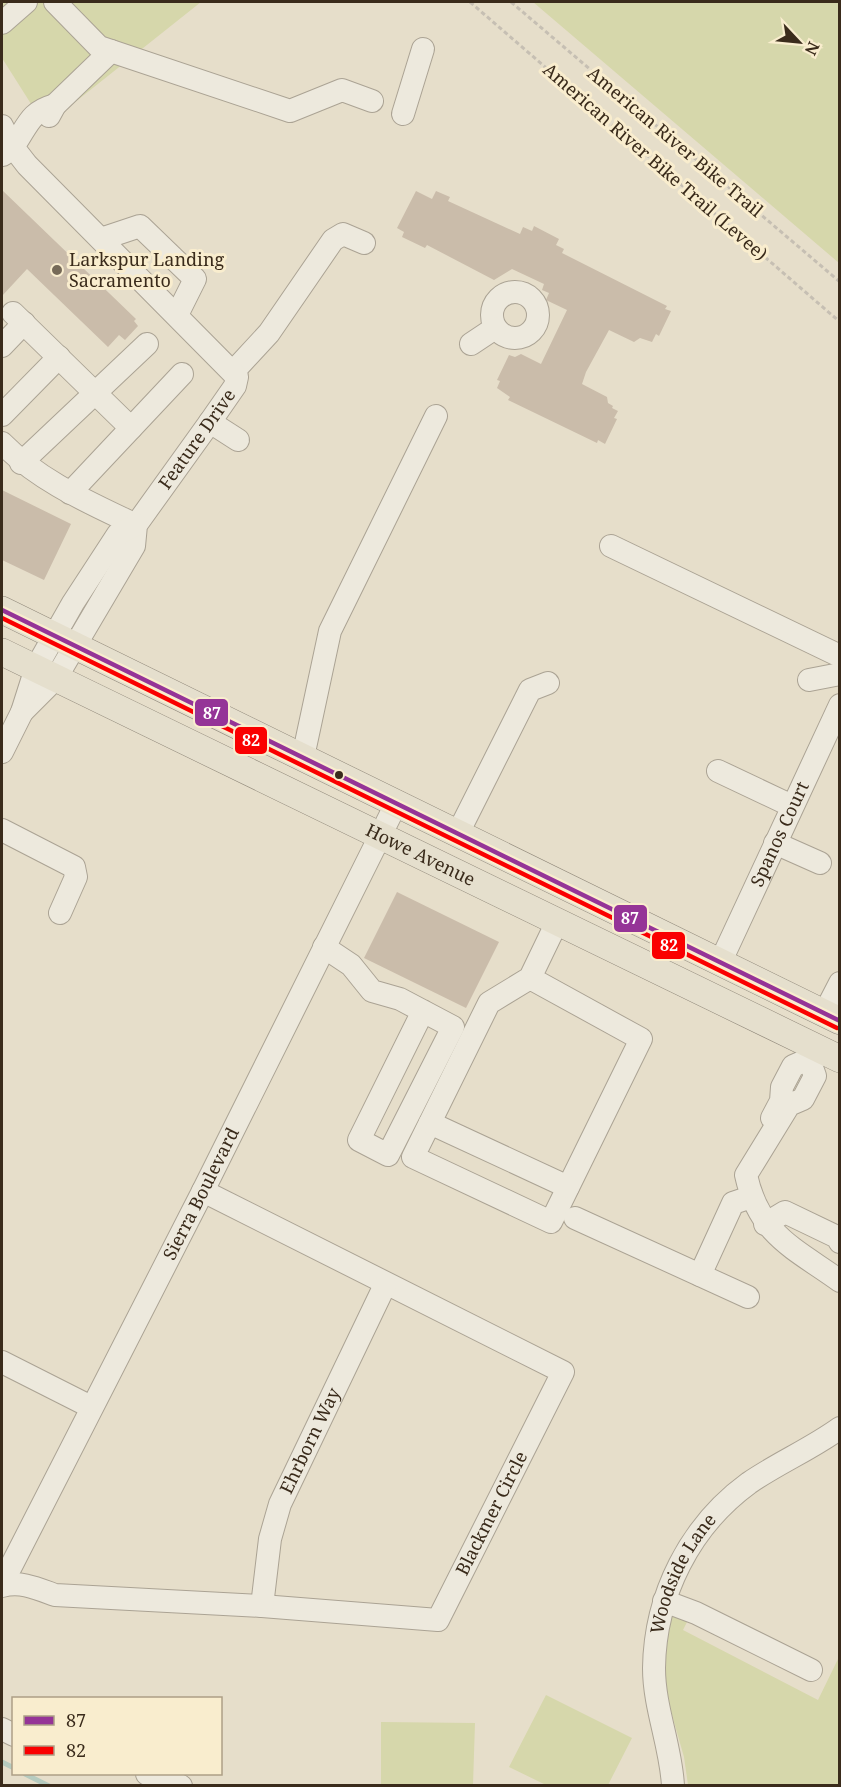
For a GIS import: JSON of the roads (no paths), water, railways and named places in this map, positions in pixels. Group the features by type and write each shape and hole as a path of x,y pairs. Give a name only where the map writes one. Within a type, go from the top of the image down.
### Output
{"main road":[{"name":"Howe Avenue","path":"2,610 397,802 832,1018"},
{"name":"Howe Avenue","path":"2,652 555,921 812,1053 840,1059"},
{"path":"555,921 589,914 689,963 720,963"},
{"path":"812,1053 823,1036 829,1034 840,1036"}],"street":[{"path":"2,23 26,2"},
{"path":"55,2 99,47 290,111 342,90 372,101"},
{"path":"403,114 423,49"},
{"path":"7,152 28,126 30,118 40,109 55,105 111,51"},
{"name":"Feature Drive","path":"2,126 7,152 27,165 237,377 234,386 210,422 152,499 136,525 134,546 64,641 22,712 2,752"},
{"path":"101,239 140,226 195,279 177,315"},
{"path":"233,372 269,333 333,240 343,234 364,243"},
{"path":"2,346 19,318 131,428"},
{"path":"471,344 495,328"},
{"path":"136,525 69,493 8,452 96,393 147,344"},
{"path":"2,415 58,357"},
{"path":"69,493 182,374"},
{"path":"303,757 330,631 436,416"},
{"path":"210,422 238,440"},
{"path":"611,546 840,656"},
{"path":"809,680 840,674"},
{"path":"458,833 530,690 548,683"},
{"name":"Spanos Court","path":"720,963 792,807 837,719"},
{"path":"718,771 792,807"},
{"name":"Sierra Boulevard","path":"2,1585 203,1191 397,802"},
{"path":"2,830 74,867 76,877 60,913"},
{"path":"775,843 820,863"},
{"path":"530,978 641,1039 551,1222 413,1157 489,1003 530,978 555,921"},
{"path":"324,947 351,965 372,991 400,999 423,1011 453,1027 388,1155 359,1140 423,1011"},
{"path":"832,1018 840,983"},
{"path":"812,1053 815,1076 803,1099 785,1103 774,1132 764,1142 746,1175 751,1197 765,1224 780,1238 836,1269"},
{"path":"430,1123 568,1187"},
{"name":"Blackmer Circle","path":"2,1585 13,1583 28,1585 55,1595 262,1606 438,1620 563,1372 385,1285 203,1191"},
{"path":"700,1275 733,1203 751,1197"},
{"path":"765,1224 785,1212 837,1237 840,1242"},
{"path":"575,1218 748,1297"},
{"name":"Ehrborn Way","path":"262,1606 270,1539 280,1504 385,1285"},
{"path":"2,1362 91,1407"},
{"name":"Woodside Lane","path":"673,1785 656,1694 655,1644 664,1601 688,1547 723,1505 750,1483 840,1428"},
{"path":"664,1601 696,1613 811,1670"},
{"path":"157,1775 181,1785"}],"waterway":[{"path":"2,1762 12,1767"},
{"path":"27,1775 49,1786"}],"place":[{"name":"Larkspur Landing Sacramento","path":"57,270"}]}
